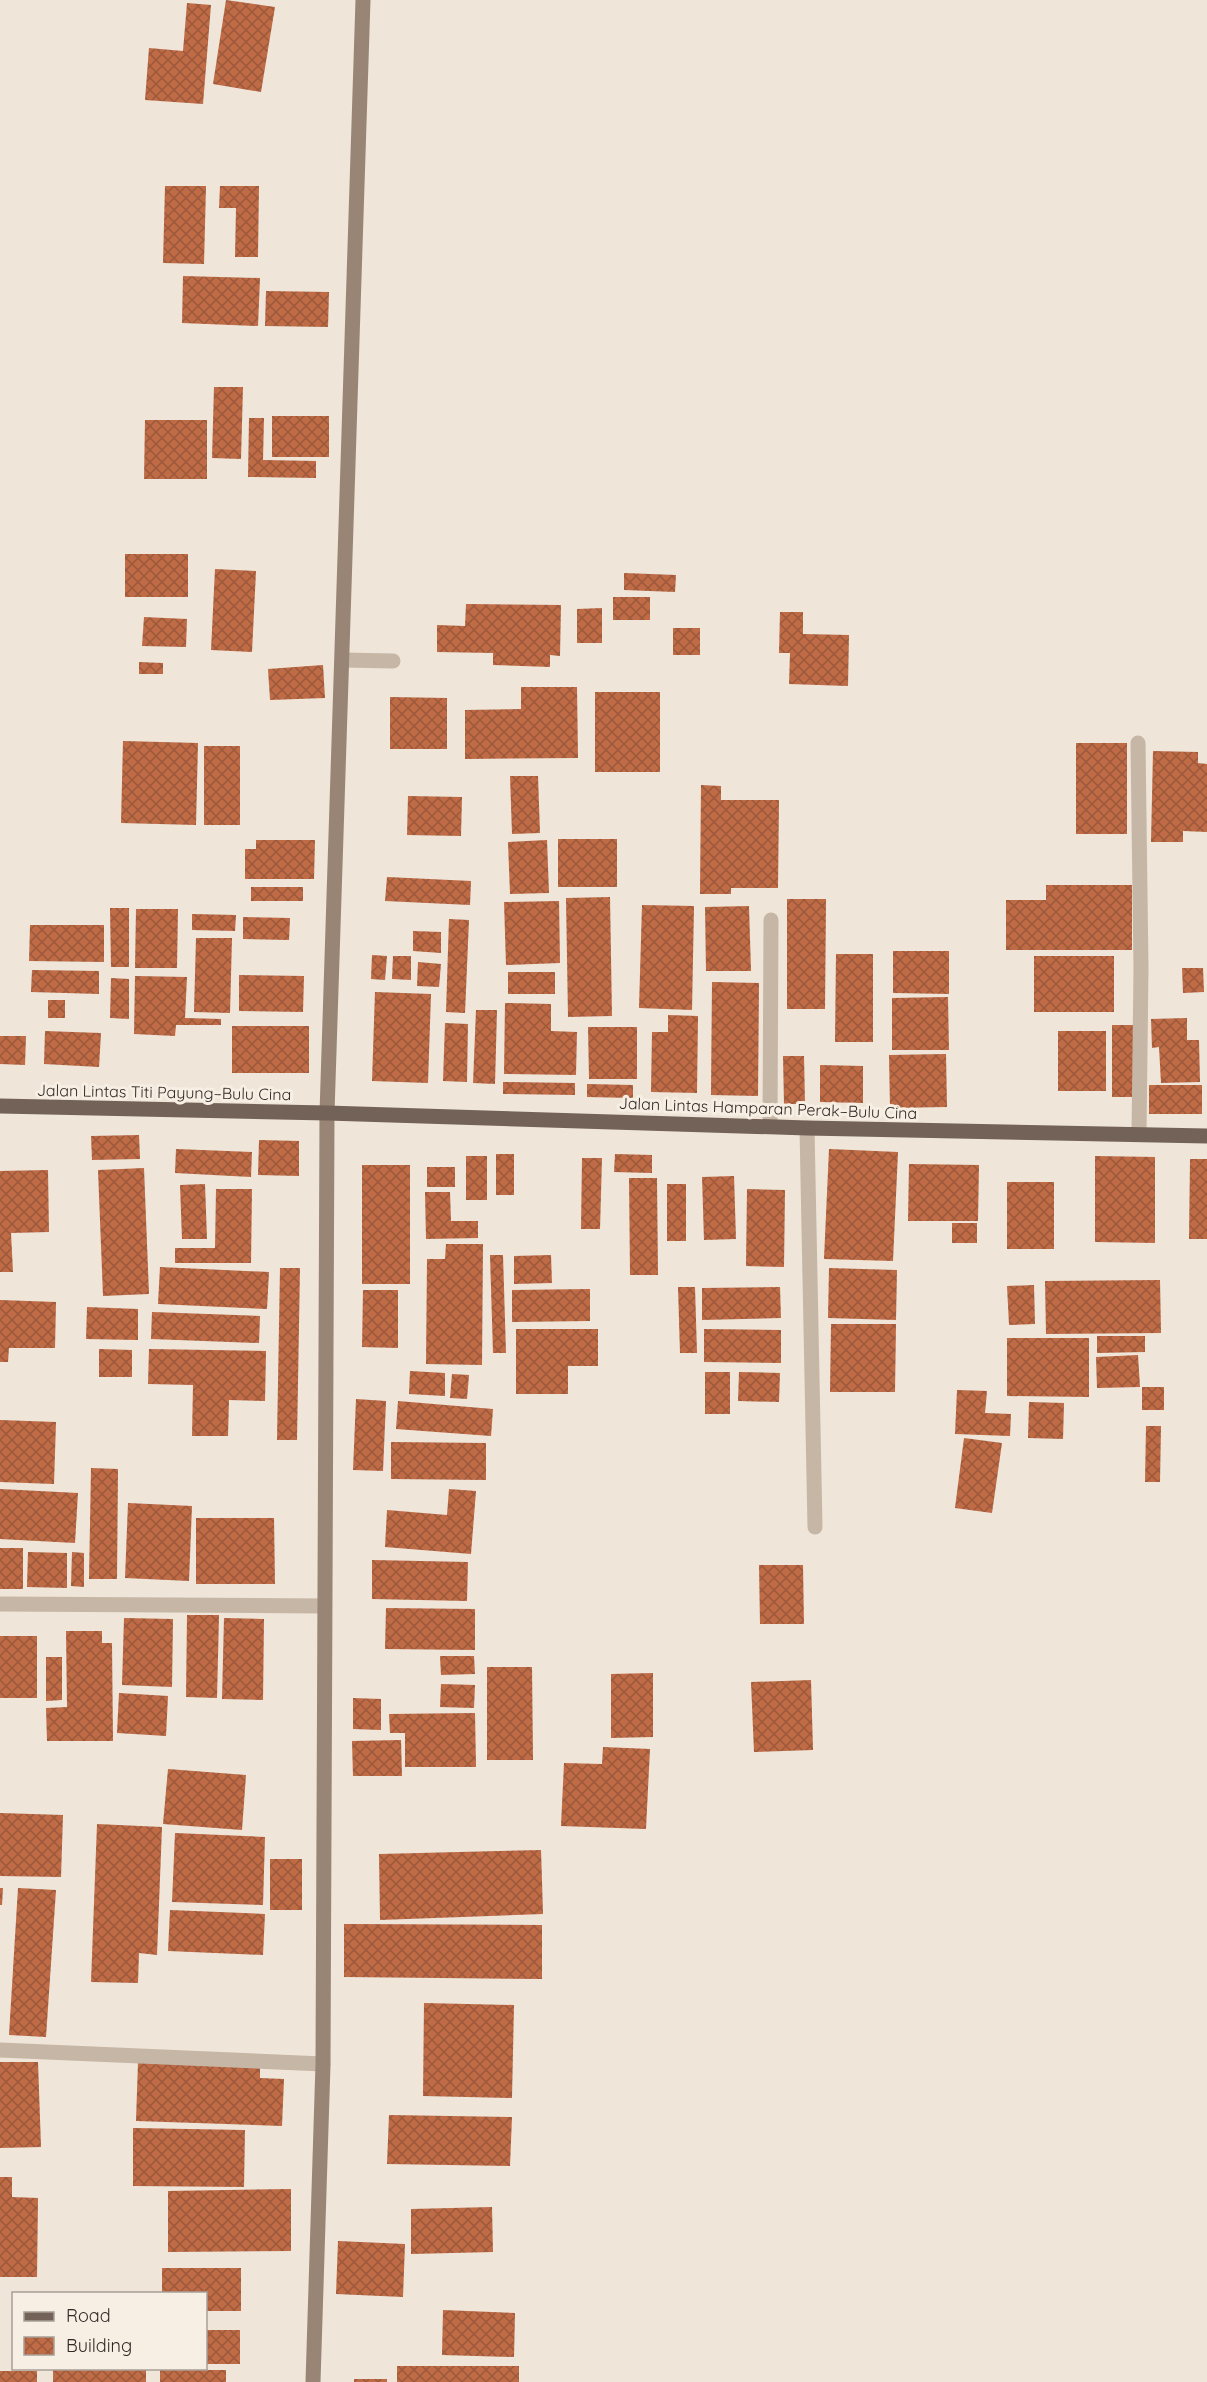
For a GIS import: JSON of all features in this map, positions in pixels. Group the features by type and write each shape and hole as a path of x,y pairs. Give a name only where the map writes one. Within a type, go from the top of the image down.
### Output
{"main road":[{"name":"Jalan Lintas Titi Payung–Bulu Cina","path":"0,1106 327,1113"},
{"name":"Jalan Lintas Hamparan Perak–Bulu Cina","path":"327,1113 807,1128 1207,1136"}],"street":[{"path":"313,2382 323,2064 323,1606 327,1113 363,0"},
{"path":"343,660 393,661"},
{"path":"1138,743 1141,956 1139,1134"},
{"path":"770,1126 771,920"},
{"path":"807,1128 814,1527"},
{"path":"0,1604 323,1606"},
{"path":"0,2050 323,2064"}],"building":[{"path":"226,0 275,7 261,92 213,84"},
{"path":"187,3 211,5 203,104 145,100 149,48 183,51"},
{"path":"165,186 206,186 204,264 163,263"},
{"path":"220,186 259,186 258,257 235,257 236,208 219,208"},
{"path":"183,276 260,278 258,326 182,323"},
{"path":"266,291 329,292 328,327 265,326"},
{"path":"214,387 243,387 241,459 212,458"},
{"path":"272,416 329,416 329,457 272,457"},
{"path":"249,418 264,418 263,460 316,461 316,478 248,477"},
{"path":"145,420 207,420 207,479 144,479"},
{"path":"125,554 188,554 188,597 125,597"},
{"path":"215,569 256,571 252,652 211,650"},
{"path":"624,573 676,575 675,592 624,590"},
{"path":"613,597 650,597 650,620 613,620"},
{"path":"466,604 561,605 560,656 550,655 550,667 493,665 493,653 437,652 437,625 465,626"},
{"path":"602,608 602,643 577,643 577,609"},
{"path":"780,612 803,612 803,634 849,635 848,686 789,684 790,653 779,653"},
{"path":"144,617 187,619 186,647 142,646"},
{"path":"673,628 700,628 700,655 673,655"},
{"path":"139,662 163,663 163,674 139,674"},
{"path":"323,665 325,698 270,700 268,669"},
{"path":"521,687 577,687 578,758 465,759 465,710 521,709"},
{"path":"595,692 660,692 660,772 595,772"},
{"path":"390,697 447,698 447,749 390,749"},
{"path":"123,741 198,743 196,825 121,823"},
{"path":"1076,743 1127,743 1127,834 1076,834"},
{"path":"204,746 240,746 240,825 204,825"},
{"path":"1153,751 1198,752 1198,763 1207,764 1207,832 1183,831 1183,842 1151,842"},
{"path":"510,776 538,776 540,833 512,834"},
{"path":"701,785 721,786 721,800 779,800 778,888 731,888 731,894 700,894"},
{"path":"408,796 462,797 461,836 407,835"},
{"path":"558,839 617,839 617,887 558,887"},
{"path":"256,840 315,840 314,879 245,879 245,849 256,849"},
{"path":"547,840 549,893 510,894 508,842"},
{"path":"387,877 471,881 470,905 385,901"},
{"path":"1046,885 1132,885 1132,950 1006,950 1006,900 1046,900"},
{"path":"251,887 303,887 303,901 251,901"},
{"path":"610,897 612,1016 568,1017 566,898"},
{"path":"787,899 826,899 825,1009 787,1009"},
{"path":"559,901 560,963 506,965 504,902"},
{"path":"642,905 694,906 692,1010 639,1008"},
{"path":"749,906 751,971 706,971 705,907"},
{"path":"110,908 129,908 129,967 111,967"},
{"path":"136,909 178,909 177,968 135,968"},
{"path":"192,914 236,915 235,931 192,930"},
{"path":"243,917 290,918 289,940 243,939"},
{"path":"449,919 469,920 465,1013 446,1012"},
{"path":"30,925 104,925 104,962 29,961"},
{"path":"413,931 441,932 441,953 413,951"},
{"path":"196,938 232,938 230,1013 194,1012"},
{"path":"893,951 949,951 949,994 893,993"},
{"path":"836,954 873,954 873,1042 835,1042"},
{"path":"372,955 387,956 385,980 371,979"},
{"path":"393,956 411,956 411,980 392,979"},
{"path":"1034,956 1114,956 1114,1012 1034,1012"},
{"path":"418,962 441,964 439,987 417,986"},
{"path":"1182,968 1203,968 1204,992 1183,993"},
{"path":"32,970 99,971 99,994 31,992"},
{"path":"508,972 555,972 555,994 508,994"},
{"path":"239,975 304,976 303,1012 239,1011"},
{"path":"135,976 187,977 185,1018 221,1019 221,1025 176,1025 175,1036 134,1034"},
{"path":"111,978 129,979 129,1019 110,1018"},
{"path":"712,982 759,983 758,1096 711,1095"},
{"path":"375,992 431,994 428,1083 372,1081"},
{"path":"948,997 949,1050 892,1050 892,998"},
{"path":"48,1000 65,1000 65,1018 48,1018"},
{"path":"505,1003 551,1004 551,1031 577,1032 576,1075 504,1074"},
{"path":"476,1010 497,1010 495,1084 473,1083"},
{"path":"668,1015 698,1016 697,1093 651,1092 652,1032 668,1032"},
{"path":"1187,1018 1187,1040 1199,1040 1200,1082 1161,1083 1159,1047 1152,1048 1151,1019"},
{"path":"445,1023 468,1024 467,1082 443,1081"},
{"path":"1112,1025 1133,1025 1133,1097 1112,1097"},
{"path":"232,1026 309,1026 309,1073 232,1073"},
{"path":"588,1027 637,1027 637,1079 589,1079"},
{"path":"45,1031 101,1033 99,1067 44,1064"},
{"path":"1058,1031 1106,1031 1106,1091 1058,1091"},
{"path":"0,1036 26,1036 25,1065 0,1064"},
{"path":"946,1054 947,1107 890,1108 889,1055"},
{"path":"783,1056 804,1056 805,1104 784,1104"},
{"path":"820,1065 863,1066 863,1103 820,1102"},
{"path":"503,1082 575,1083 575,1095 503,1094"},
{"path":"587,1084 633,1085 633,1098 587,1097"},
{"path":"1149,1085 1202,1085 1202,1114 1149,1114"},
{"path":"139,1135 140,1159 92,1160 91,1136"},
{"path":"259,1140 299,1141 299,1176 258,1175"},
{"path":"176,1149 252,1152 251,1177 175,1173"},
{"path":"829,1149 898,1152 893,1261 824,1259"},
{"path":"496,1154 514,1154 514,1195 496,1195"},
{"path":"615,1154 652,1155 652,1173 614,1172"},
{"path":"466,1156 487,1156 487,1200 466,1200"},
{"path":"1095,1156 1155,1157 1155,1243 1095,1242"},
{"path":"582,1158 602,1158 600,1229 581,1229"},
{"path":"1190,1159 1207,1159 1207,1239 1189,1239"},
{"path":"909,1164 979,1165 978,1221 908,1221"},
{"path":"362,1165 410,1165 410,1284 362,1284"},
{"path":"427,1167 455,1167 455,1187 427,1187"},
{"path":"144,1168 149,1294 103,1296 98,1170"},
{"path":"48,1170 49,1232 11,1233 13,1272 0,1272 0,1171"},
{"path":"734,1176 736,1239 704,1240 702,1177"},
{"path":"629,1178 657,1178 658,1275 630,1275"},
{"path":"1007,1182 1054,1182 1054,1249 1007,1249"},
{"path":"205,1184 207,1239 182,1239 180,1185"},
{"path":"667,1184 686,1184 686,1241 667,1241"},
{"path":"216,1189 252,1189 251,1263 175,1263 175,1248 215,1248"},
{"path":"747,1189 785,1190 784,1267 746,1266"},
{"path":"425,1192 450,1192 451,1221 478,1221 478,1238 426,1239"},
{"path":"952,1223 977,1223 977,1243 952,1243"},
{"path":"446,1244 483,1244 482,1365 426,1364 427,1259 445,1259"},
{"path":"490,1255 503,1255 506,1353 493,1353"},
{"path":"551,1255 552,1283 514,1284 514,1256"},
{"path":"160,1267 269,1272 267,1309 158,1304"},
{"path":"280,1268 300,1268 297,1440 277,1440"},
{"path":"829,1268 897,1270 896,1320 828,1318"},
{"path":"1160,1280 1161,1333 1046,1334 1045,1281"},
{"path":"1034,1285 1035,1324 1009,1325 1007,1286"},
{"path":"678,1287 695,1287 697,1353 680,1353"},
{"path":"780,1287 781,1318 702,1320 702,1288"},
{"path":"590,1289 590,1321 512,1322 512,1290"},
{"path":"363,1290 398,1290 398,1348 362,1347"},
{"path":"0,1300 56,1302 55,1348 9,1348 8,1362 0,1362"},
{"path":"87,1307 138,1309 138,1340 86,1339"},
{"path":"152,1312 260,1316 259,1343 151,1339"},
{"path":"831,1324 896,1324 895,1392 830,1392"},
{"path":"516,1329 598,1329 598,1366 568,1366 568,1394 516,1394"},
{"path":"704,1329 781,1330 781,1363 704,1362"},
{"path":"1097,1336 1145,1336 1145,1352 1097,1353"},
{"path":"1007,1338 1089,1338 1089,1397 1007,1396"},
{"path":"99,1349 132,1350 132,1377 99,1377"},
{"path":"149,1349 266,1351 265,1401 229,1400 228,1436 192,1436 193,1385 148,1384"},
{"path":"1138,1355 1140,1387 1097,1388 1096,1357"},
{"path":"410,1371 445,1373 445,1396 409,1394"},
{"path":"705,1372 730,1372 730,1414 705,1414"},
{"path":"739,1372 780,1373 779,1402 738,1401"},
{"path":"452,1374 469,1375 467,1399 450,1398"},
{"path":"1142,1387 1164,1387 1164,1410 1142,1410"},
{"path":"957,1390 987,1391 985,1413 1011,1414 1010,1436 955,1434"},
{"path":"356,1399 386,1401 383,1471 353,1470"},
{"path":"398,1401 493,1409 491,1436 396,1429"},
{"path":"1029,1402 1064,1403 1063,1439 1028,1438"},
{"path":"0,1420 56,1422 54,1484 0,1482"},
{"path":"1146,1426 1161,1426 1160,1482 1145,1482"},
{"path":"964,1438 1002,1443 992,1513 955,1508"},
{"path":"391,1442 486,1443 486,1480 391,1479"},
{"path":"91,1468 118,1469 117,1579 89,1579"},
{"path":"0,1489 78,1493 75,1543 0,1539"},
{"path":"449,1489 476,1491 471,1554 385,1547 387,1510 447,1515"},
{"path":"128,1503 192,1506 189,1581 125,1578"},
{"path":"196,1518 274,1518 275,1584 196,1584"},
{"path":"0,1548 23,1548 23,1589 0,1589"},
{"path":"28,1552 67,1553 67,1588 27,1587"},
{"path":"72,1552 84,1553 84,1587 71,1586"},
{"path":"372,1560 468,1562 467,1601 372,1599"},
{"path":"759,1565 803,1565 804,1624 760,1624"},
{"path":"386,1608 475,1609 475,1650 385,1649"},
{"path":"187,1615 219,1615 217,1698 186,1697"},
{"path":"124,1618 173,1619 172,1687 122,1685"},
{"path":"224,1618 264,1619 263,1700 222,1699"},
{"path":"66,1631 102,1631 102,1643 112,1643 113,1741 47,1741 46,1708 67,1707"},
{"path":"0,1636 37,1636 37,1698 0,1698"},
{"path":"440,1656 474,1656 475,1674 441,1675"},
{"path":"46,1657 62,1657 62,1700 46,1701"},
{"path":"487,1667 532,1667 533,1760 487,1760"},
{"path":"653,1673 653,1737 611,1738 611,1674"},
{"path":"811,1680 813,1750 754,1752 751,1682"},
{"path":"441,1684 475,1685 474,1708 440,1707"},
{"path":"119,1693 168,1696 166,1736 117,1733"},
{"path":"353,1698 381,1699 381,1730 353,1729"},
{"path":"475,1713 476,1767 405,1767 405,1733 390,1733 389,1714"},
{"path":"401,1740 402,1776 353,1776 352,1741"},
{"path":"603,1747 650,1749 646,1829 561,1826 564,1763 602,1764"},
{"path":"168,1769 246,1775 242,1830 163,1824"},
{"path":"0,1813 63,1815 61,1877 0,1876"},
{"path":"97,1824 162,1827 157,1955 139,1953 138,1983 91,1982"},
{"path":"175,1833 265,1837 263,1905 172,1902"},
{"path":"541,1850 543,1914 380,1920 379,1854"},
{"path":"270,1859 302,1859 302,1910 270,1910"},
{"path":"0,1888 3,1888 2,1905 0,1905"},
{"path":"18,1888 56,1890 46,2037 9,2035"},
{"path":"170,1910 265,1914 263,1955 168,1951"},
{"path":"344,1924 542,1925 542,1979 344,1977"},
{"path":"424,2003 514,2005 512,2098 423,2096"},
{"path":"0,2062 38,2062 41,2147 0,2148"},
{"path":"138,2062 260,2067 260,2078 284,2079 282,2126 136,2121"},
{"path":"389,2115 512,2117 510,2166 387,2164"},
{"path":"133,2128 245,2130 244,2187 133,2186"},
{"path":"0,2177 12,2177 12,2197 38,2198 37,2277 0,2277"},
{"path":"291,2189 291,2251 168,2252 168,2191"},
{"path":"492,2207 493,2252 411,2254 411,2209"},
{"path":"338,2241 405,2244 403,2297 336,2294"},
{"path":"162,2268 241,2268 241,2311 207,2311 207,2292 162,2292"},
{"path":"443,2310 515,2313 514,2357 442,2355"},
{"path":"207,2330 240,2330 240,2364 207,2364"},
{"path":"397,2366 519,2366 519,2382 397,2382"},
{"path":"53,2370 146,2370 146,2382 53,2382"},
{"path":"160,2370 226,2370 226,2382 160,2382"},
{"path":"0,2371 37,2371 37,2382 0,2382"},
{"path":"354,2379 387,2379 387,2382 354,2382"}]}
